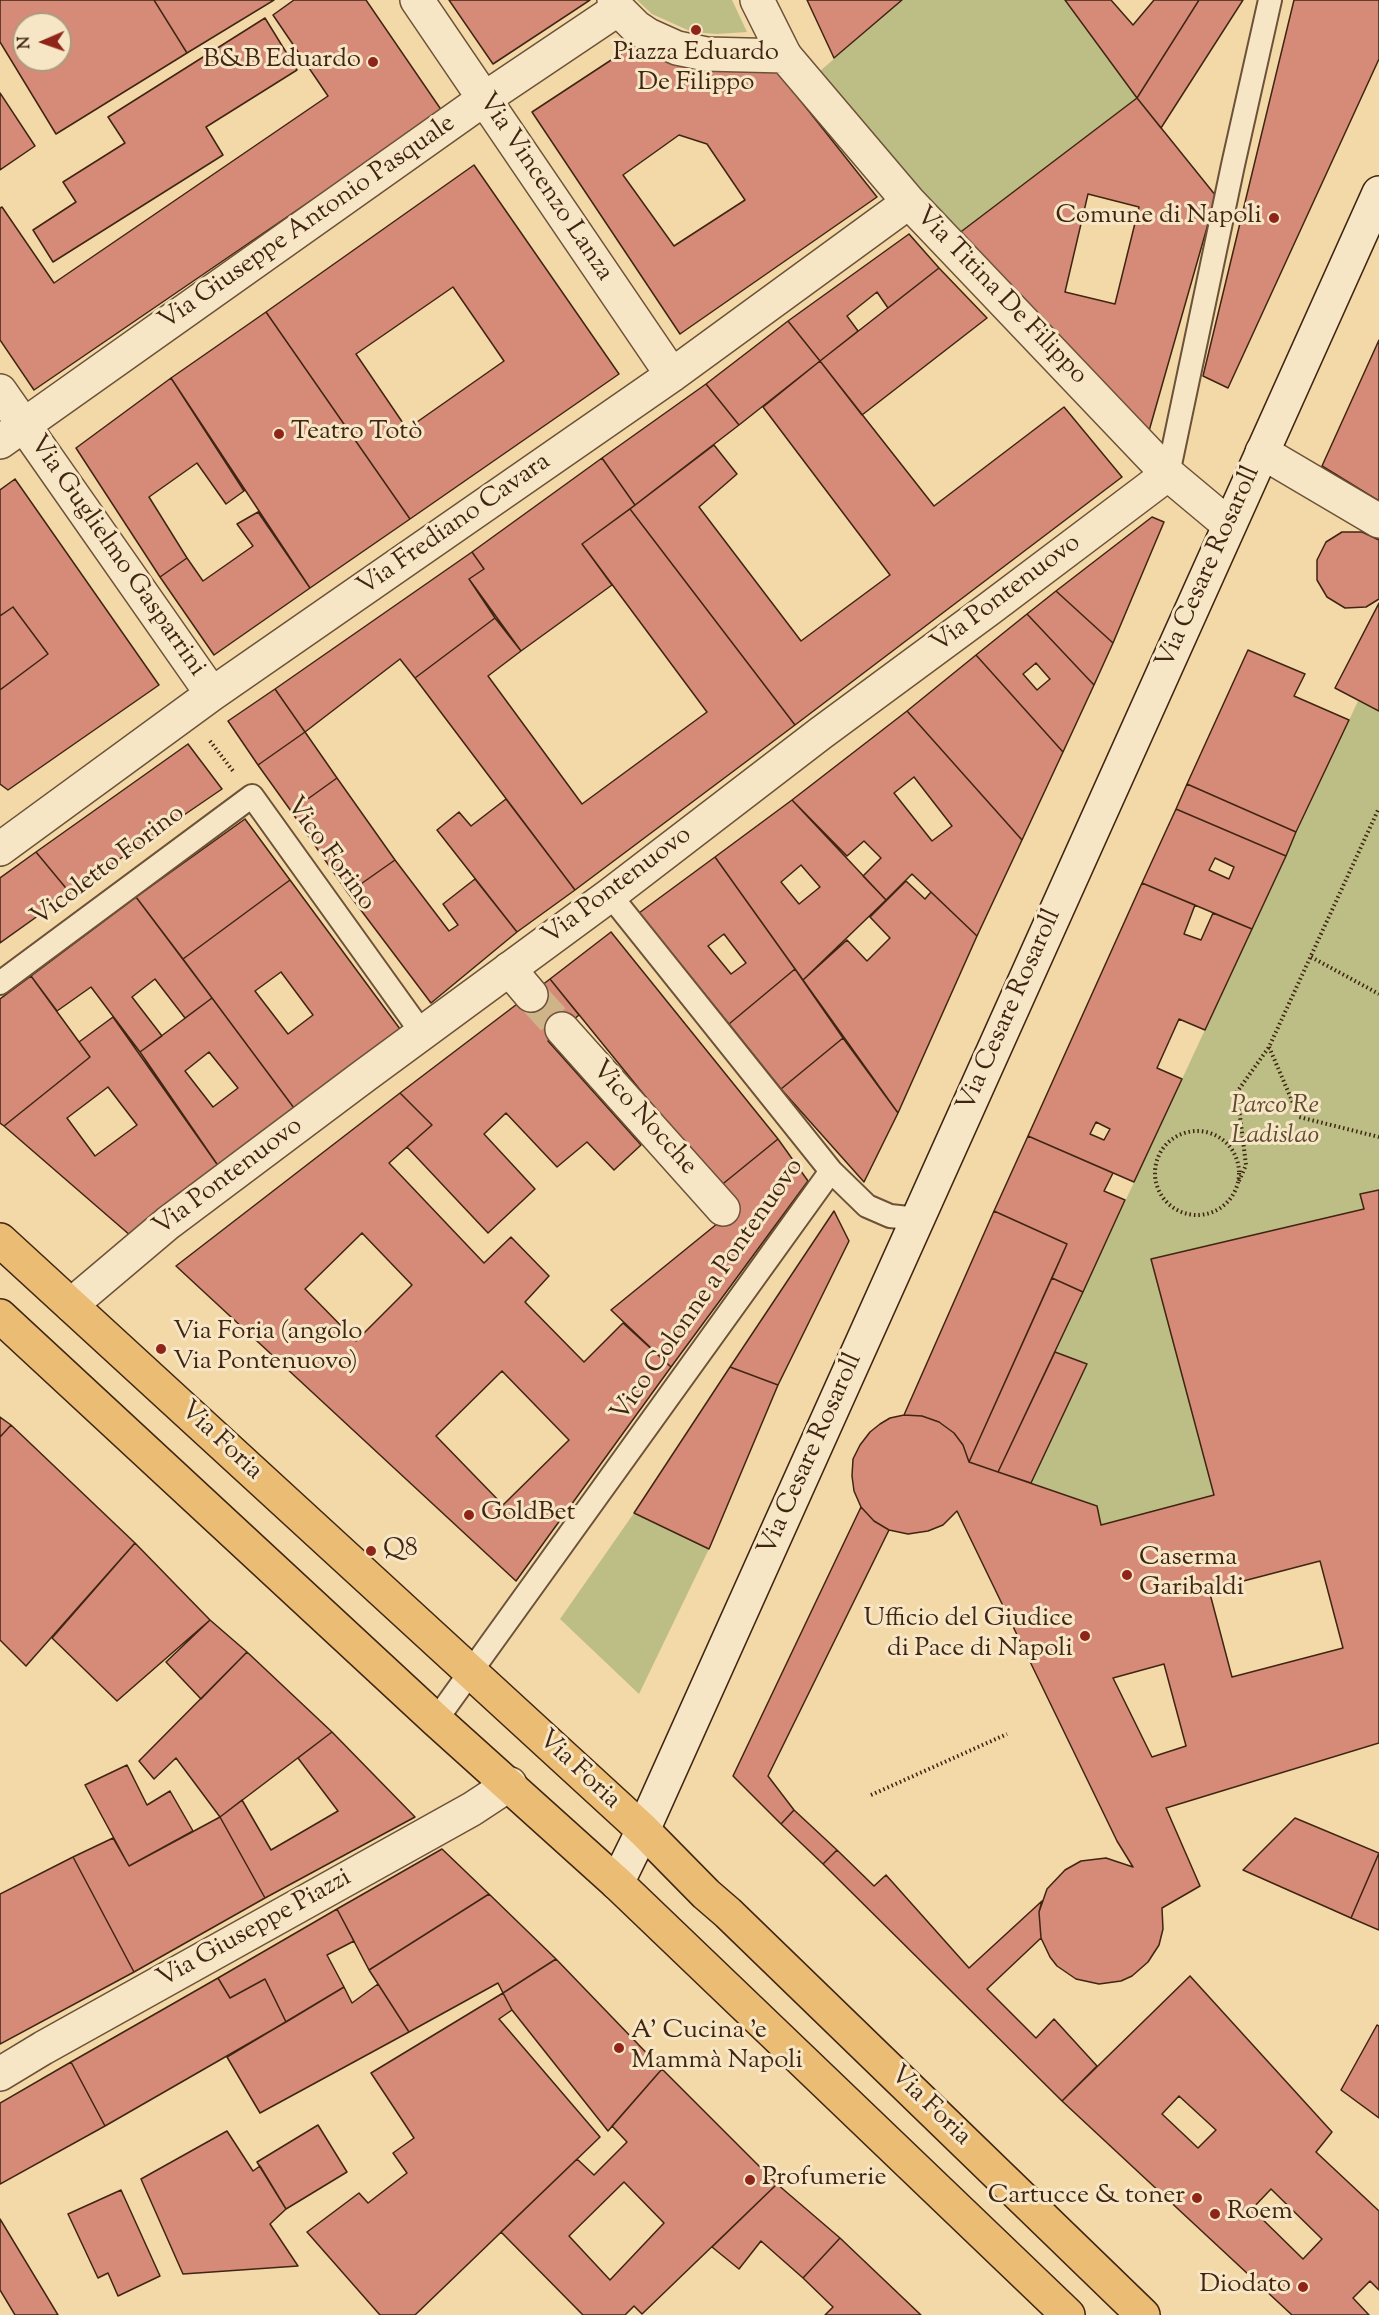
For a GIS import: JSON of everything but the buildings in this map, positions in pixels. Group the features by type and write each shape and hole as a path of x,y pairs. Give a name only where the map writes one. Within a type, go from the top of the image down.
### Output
{"main road":[{"name":"Via Foria","path":"0,1240 643,1830 706,1894 1143,2315"},
{"path":"0,1316 436,1720 510,1784 617,1883 1068,2315"}],"street":[{"name":"Via Vincenzo Lanza","path":"417,0 672,375"},
{"name":"Via Titina De Filippo","path":"757,0 785,56 909,202 1168,474 1229,525"},
{"name":"Via Giuseppe Antonio Pasquale","path":"12,434 616,5"},
{"path":"616,5 648,35 677,48 705,54 785,56"},
{"name":"Via Cesare Rosaroll","path":"617,1883 643,1830 1379,193"},
{"name":"Via Frediano Cavara","path":"5,837 672,375 909,202"},
{"name":"Via Guglielmo Gasparrini","path":"0,391 12,434 200,703"},
{"path":"1262,452 1379,521"},
{"name":"Via Pontenuovo","path":"71,1305 168,1223 610,895 821,733 1168,474"},
{"path":"509,969 531,995"},
{"name":"Vico Nocche","path":"562,1029 723,1209"},
{"name":"Via Giuseppe Piazzi","path":"0,2073 472,1809 510,1784"}],"lane":[{"path":"1168,474 1270,0"},
{"name":"Vicoletto Forino","path":"0,983 252,796"},
{"name":"Vico Forino","path":"252,796 422,1033"},
{"name":"Vico Colonne a Pontenuovo","path":"436,1720 831,1172 610,895"},
{"path":"831,1172 867,1206 890,1216 918,1219"}],"path":[{"name":"Vico Forino","path":"200,703 252,796"},
{"path":"1239,1181 1236,1156 1230,1146 1220,1137 1209,1132 1185,1132 1173,1138 1158,1157 1155,1171 1156,1185 1162,1198 1185,1214 1199,1216 1213,1213 1225,1205 1234,1194 1246,1165 1237,1092 1269,1047 1379,808"},
{"path":"1311,957 1379,994"},
{"path":"1269,1047 1299,1117 1379,1137"},
{"path":"871,1796 1006,1734"}],"green space":[{"path":"637,0 732,0 747,32 717,34 692,32 652,14"},
{"path":"902,0 1065,0 1137,98 958,234 812,78"},
{"name":"Parco Re Ladislao","path":"1358,701 1379,711 1379,1190 1360,1194 1364,1209 1151,1259 1214,1495 1101,1525 1096,1505 1031,1483 1087,1364 1055,1352"},
{"path":"634,1513 709,1549 639,1694 560,1619"}],"tunnel":[{"path":"531,995 562,1029"}],"place":[{"name":"Piazza Eduardo De Filippo","path":"696,30"},
{"name":"B&B Eduardo","path":"373,62"},
{"name":"Comune di Napoli","path":"1274,218"},
{"name":"Teatro Totò","path":"279,434"},
{"name":"Via Foria (angolo Via Pontenuovo)","path":"161,1349"},
{"name":"GoldBet","path":"469,1515"},
{"name":"Q8","path":"371,1551"},
{"name":"Caserma Garibaldi","path":"1127,1575"},
{"name":"Ufficio del Giudice di Pace di Napoli","path":"1085,1636"},
{"name":"A' Cucina 'e Mammà Napoli","path":"619,2048"},
{"name":"Profumerie","path":"750,2180"},
{"name":"Cartucce & toner","path":"1197,2198"},
{"name":"Roem","path":"1215,2214"},
{"name":"Diodato","path":"1303,2287"}]}
